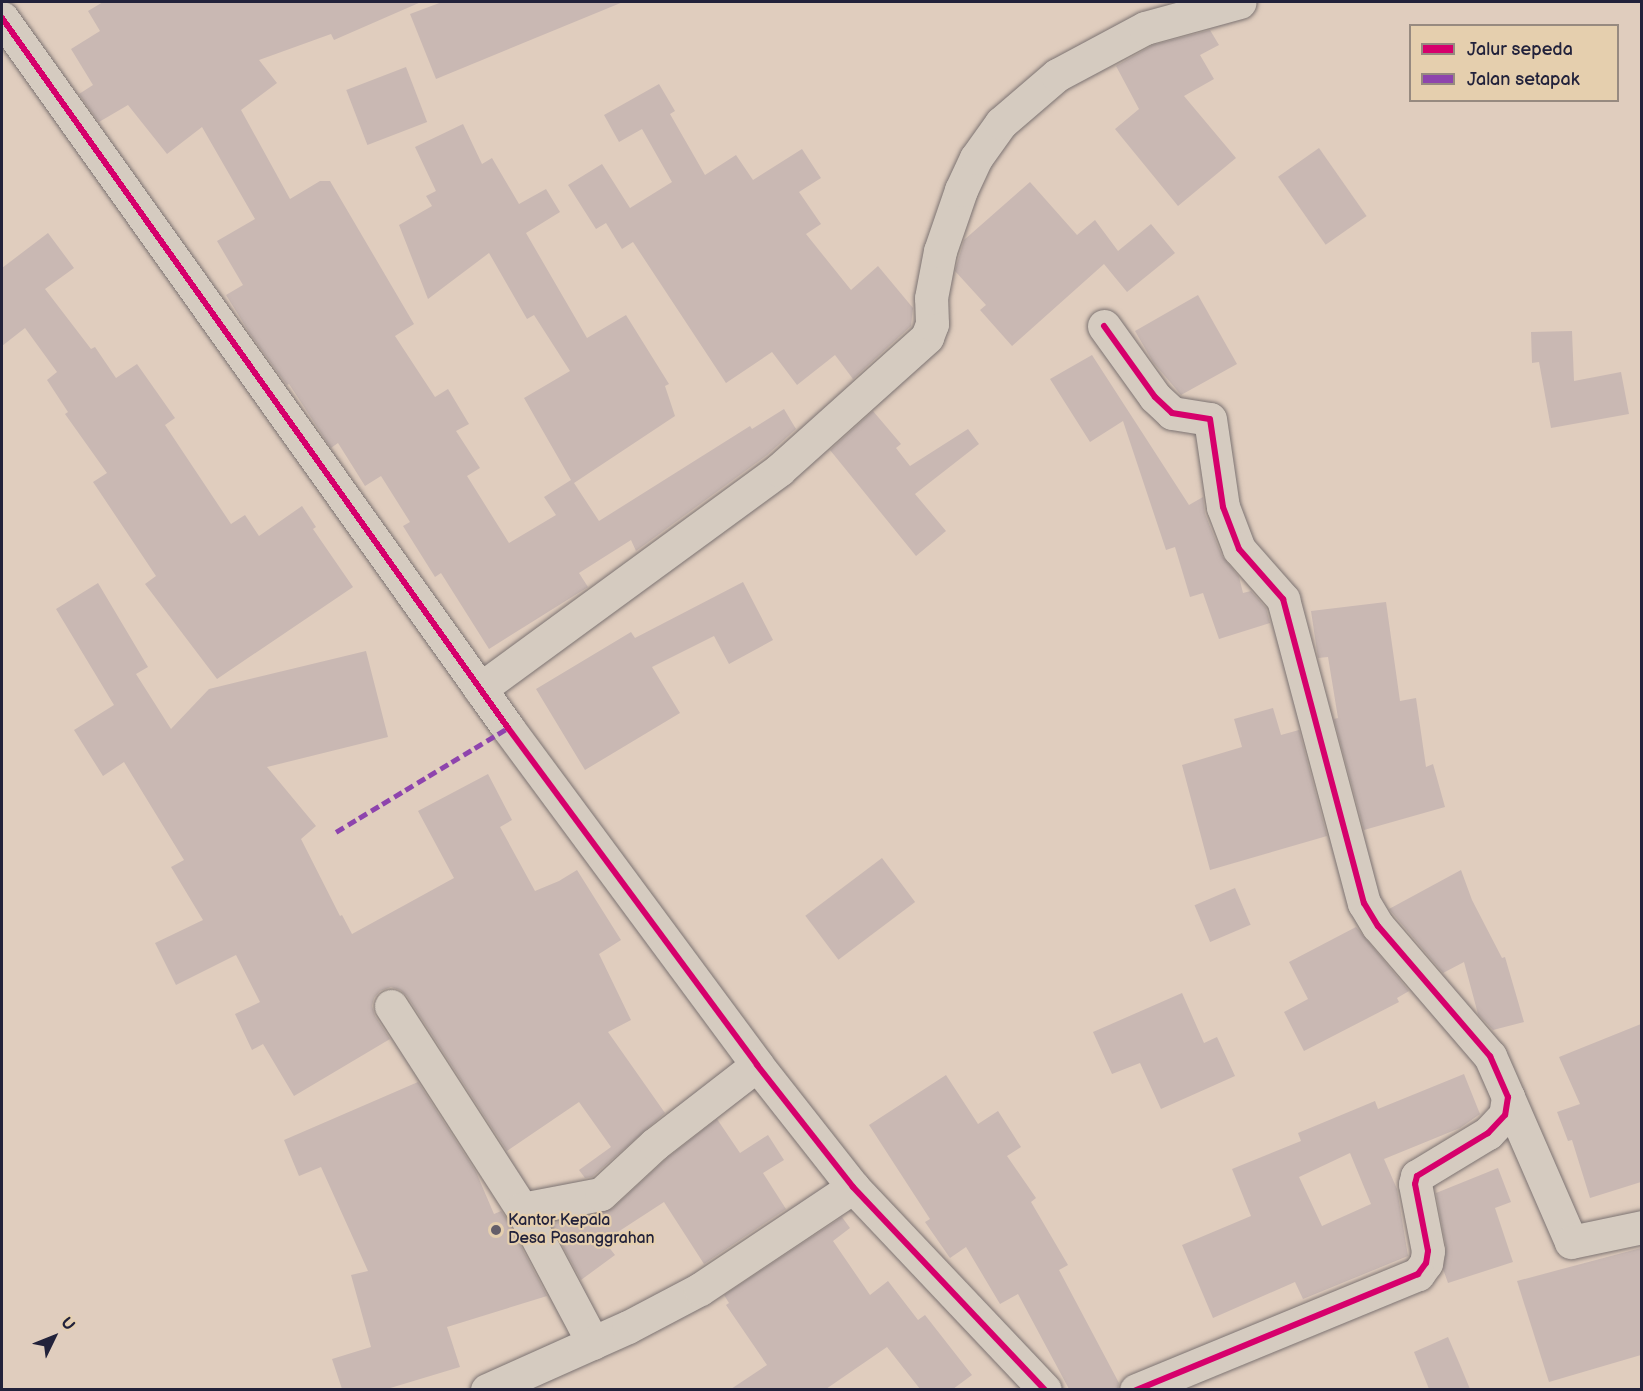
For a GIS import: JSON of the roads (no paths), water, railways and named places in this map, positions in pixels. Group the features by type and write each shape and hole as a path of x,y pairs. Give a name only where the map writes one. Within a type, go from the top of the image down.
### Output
{"street":[{"path":"480,689 779,470 927,337 932,324 932,298 940,251 961,190 976,158 1001,123 1057,75 1145,28 1240,2"},
{"path":"2,18 480,689 757,1065 853,1187 1045,1389"},
{"path":"1104,326 1155,397 1172,413 1210,419 1223,507 1239,549 1283,599 1364,903 1378,927 1490,1056 1571,1242 1641,1227"},
{"path":"391,1006 522,1209 593,1343"},
{"path":"522,1209 600,1194 655,1144 757,1065"},
{"path":"1136,1389 1418,1274 1426,1263 1428,1251 1415,1184 1417,1176 1488,1133 1505,1115 1508,1096"},
{"path":"487,1389 593,1343 700,1288 853,1187"}],"place":[{"name":"Kantor Kepala Desa Pasanggrahan","path":"496,1230"}]}
